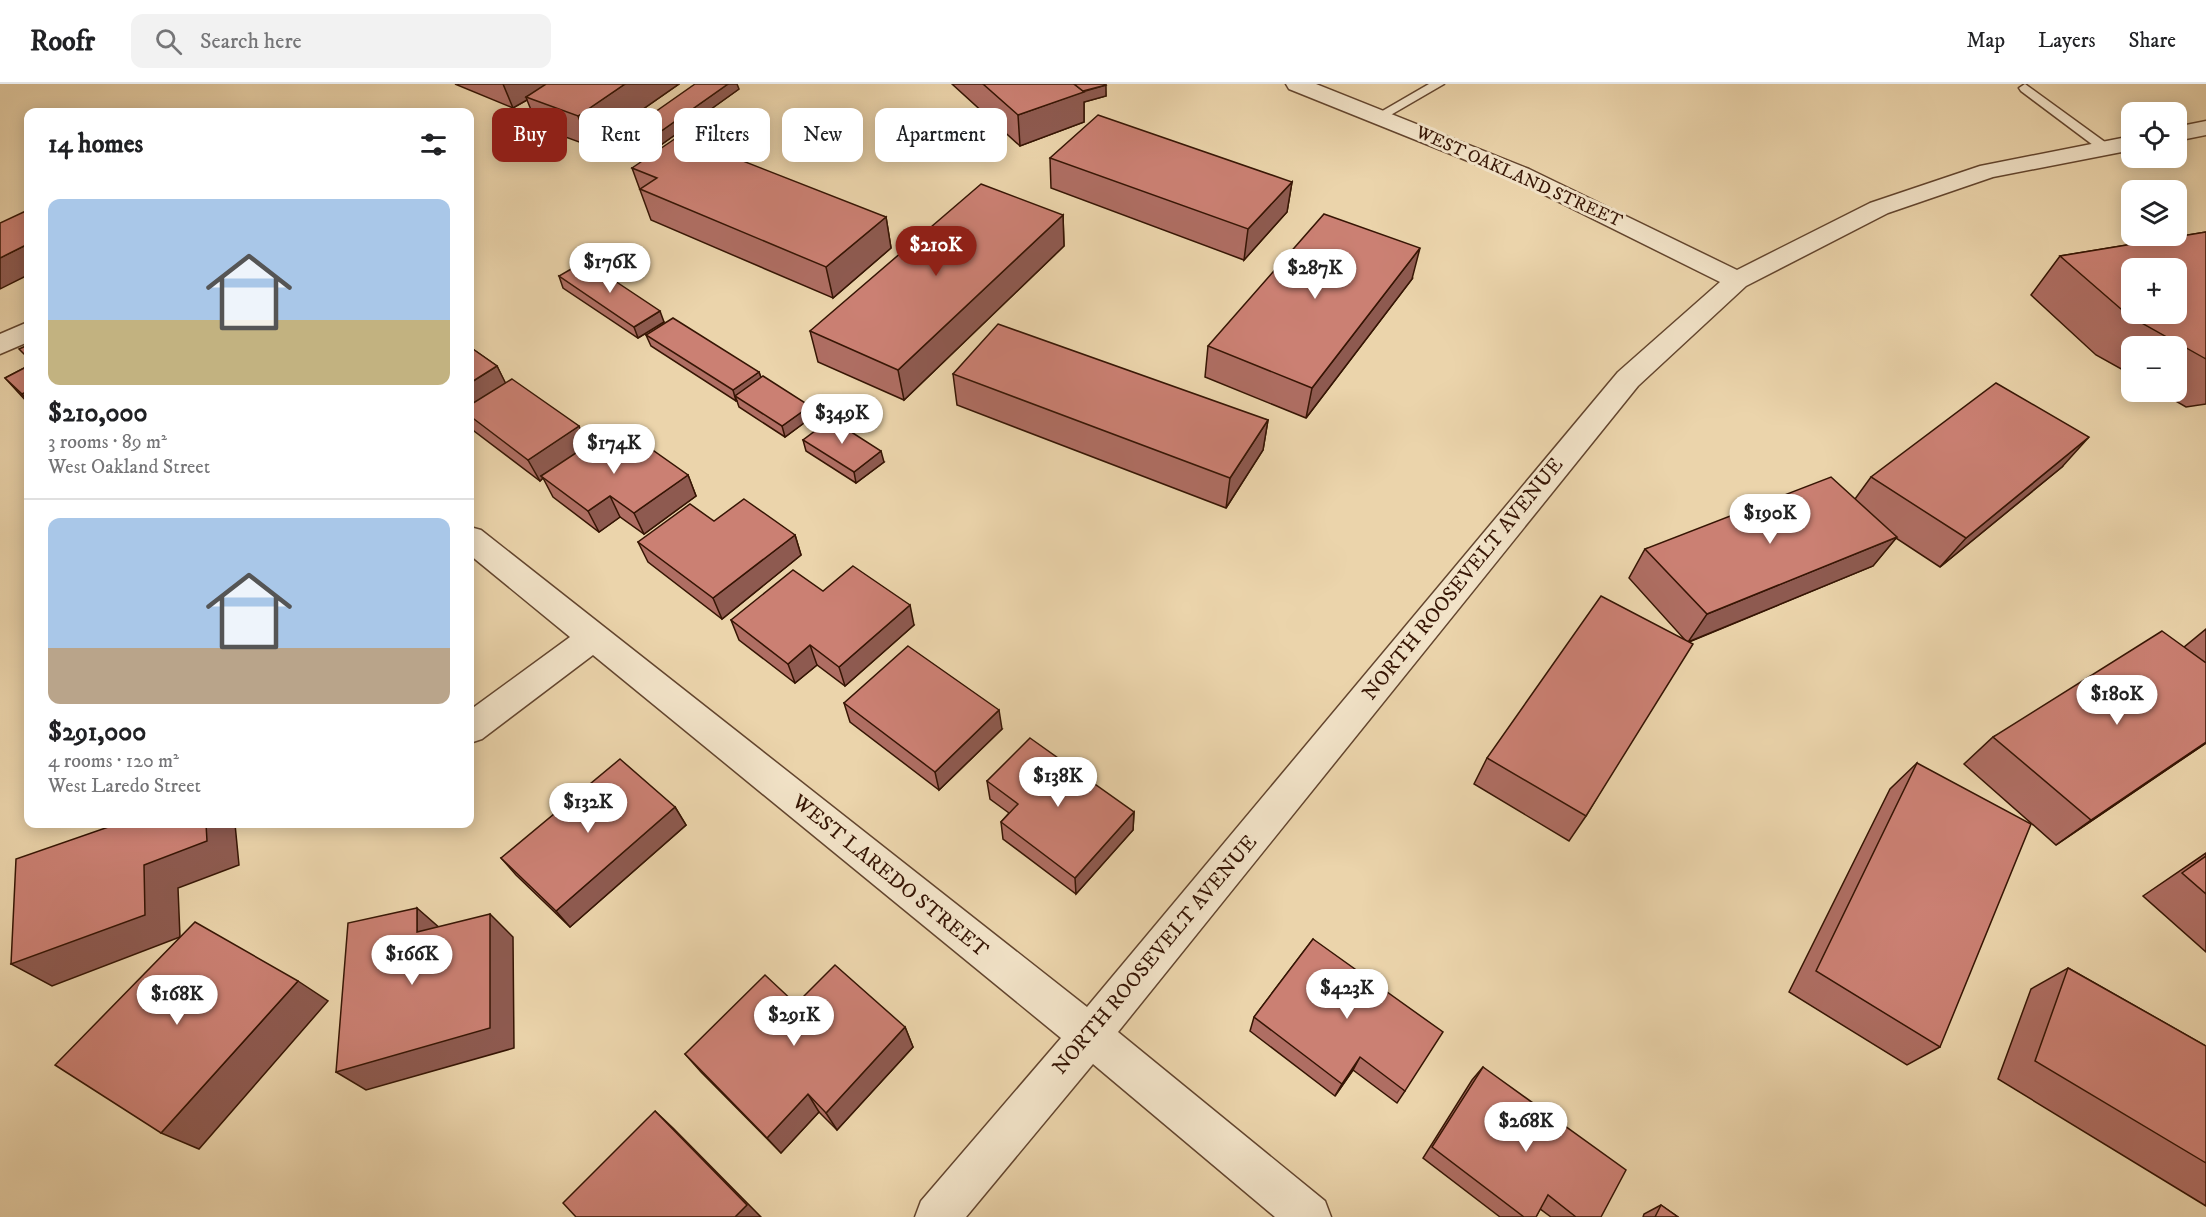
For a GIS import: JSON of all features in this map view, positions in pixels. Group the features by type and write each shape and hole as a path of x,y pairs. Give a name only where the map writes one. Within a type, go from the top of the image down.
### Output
{"street":[{"name":"WEST OAKLAND STREET","path":"1297,84 1521,174 1737,280"},
{"path":"2187,132 2206,128"},
{"name":"NORTH ROOSEVELT AVENUE","path":"937,1217 1090,1035 1628,379 1737,280 1879,208 1988,171 2121,145"},
{"path":"0,345 24,333"},
{"name":"WEST LAREDO STREET","path":"474,541 1090,1035 1309,1217"},
{"path":"474,726 592,638"}],"lane":[{"path":"1378,117 1438,84"},
{"path":"2025,88 2105,148"}],"building":[{"path":"546,84 625,84 590,108 579,108 578,116 567,112 567,108 556,108 526,97"},
{"path":"695,84 728,84 694,108 674,108 674,122 662,130 661,108"},
{"path":"983,84 1074,84 1084,92 1018,115"},
{"path":"1074,84 1105,84 1106,85 1083,91"},
{"path":"1098,115 1292,182 1248,229 1050,158"},
{"path":"674,139 674,162 745,162 886,217 826,267 640,189 657,178 632,168 641,162 662,162 662,148"},
{"path":"981,184 1063,215 898,370 810,331"},
{"path":"24,212 24,246 0,258 0,223"},
{"path":"1324,214 1420,248 1312,388 1208,346"},
{"path":"2206,232 2206,359 2187,348 2187,336 2165,336 2143,324 2187,324 2187,258 2121,258 2121,309 2060,256 2121,246 2187,246 2187,235"},
{"path":"585,261 660,311 634,327 559,276"},
{"path":"673,318 759,372 733,390 646,335"},
{"path":"998,324 1268,420 1230,478 953,374"},
{"path":"474,350 497,366 474,380"},
{"path":"24,368 24,393 22,394 5,378"},
{"path":"763,376 810,406 782,426 735,396"},
{"path":"512,379 579,426 528,460 474,419 474,403"},
{"path":"1996,383 2089,437 1966,538 1871,477"},
{"path":"831,419 881,451 854,472 803,440"},
{"path":"603,435 630,454 644,444 688,475 634,513 610,496 588,511 541,476"},
{"path":"1831,477 1897,537 1707,614 1645,549"},
{"path":"744,499 795,535 713,598 638,542 690,504 714,521"},
{"path":"853,566 910,605 839,667 810,645 788,664 731,620 793,570 823,591"},
{"path":"1601,596 1693,644 1586,816 1487,758"},
{"path":"2162,631 2206,663 2206,742 2091,820 1993,737"},
{"path":"908,646 999,710 935,772 844,703"},
{"path":"1030,738 1134,812 1075,878 1001,822 1018,804 987,781"},
{"path":"620,759 675,807 556,911 501,858"},
{"path":"1917,763 2031,824 1940,1047 1816,971"},
{"path":"105,828 206,828 207,841 144,865 145,915 11,964 16,859"},
{"path":"2206,856 2206,894 2182,873"},
{"path":"417,908 417,932 490,914 490,1028 336,1072 348,923"},
{"path":"195,922 298,981 161,1133 55,1065"},
{"path":"1313,939 1443,1032 1405,1091 1360,1057 1342,1084 1254,1017"},
{"path":"835,965 905,1027 826,1113 808,1094 767,1138 685,1054 765,975 796,1004"},
{"path":"2068,968 2206,1046 2206,1163 2035,1061"},
{"path":"1483,1067 1626,1170 1601,1217 1576,1217 1548,1195 1536,1217 1524,1217 1432,1147"},
{"path":"655,1111 747,1205 735,1217 576,1217 563,1203"},
{"path":"1661,1205 1678,1217 1655,1217"}]}
